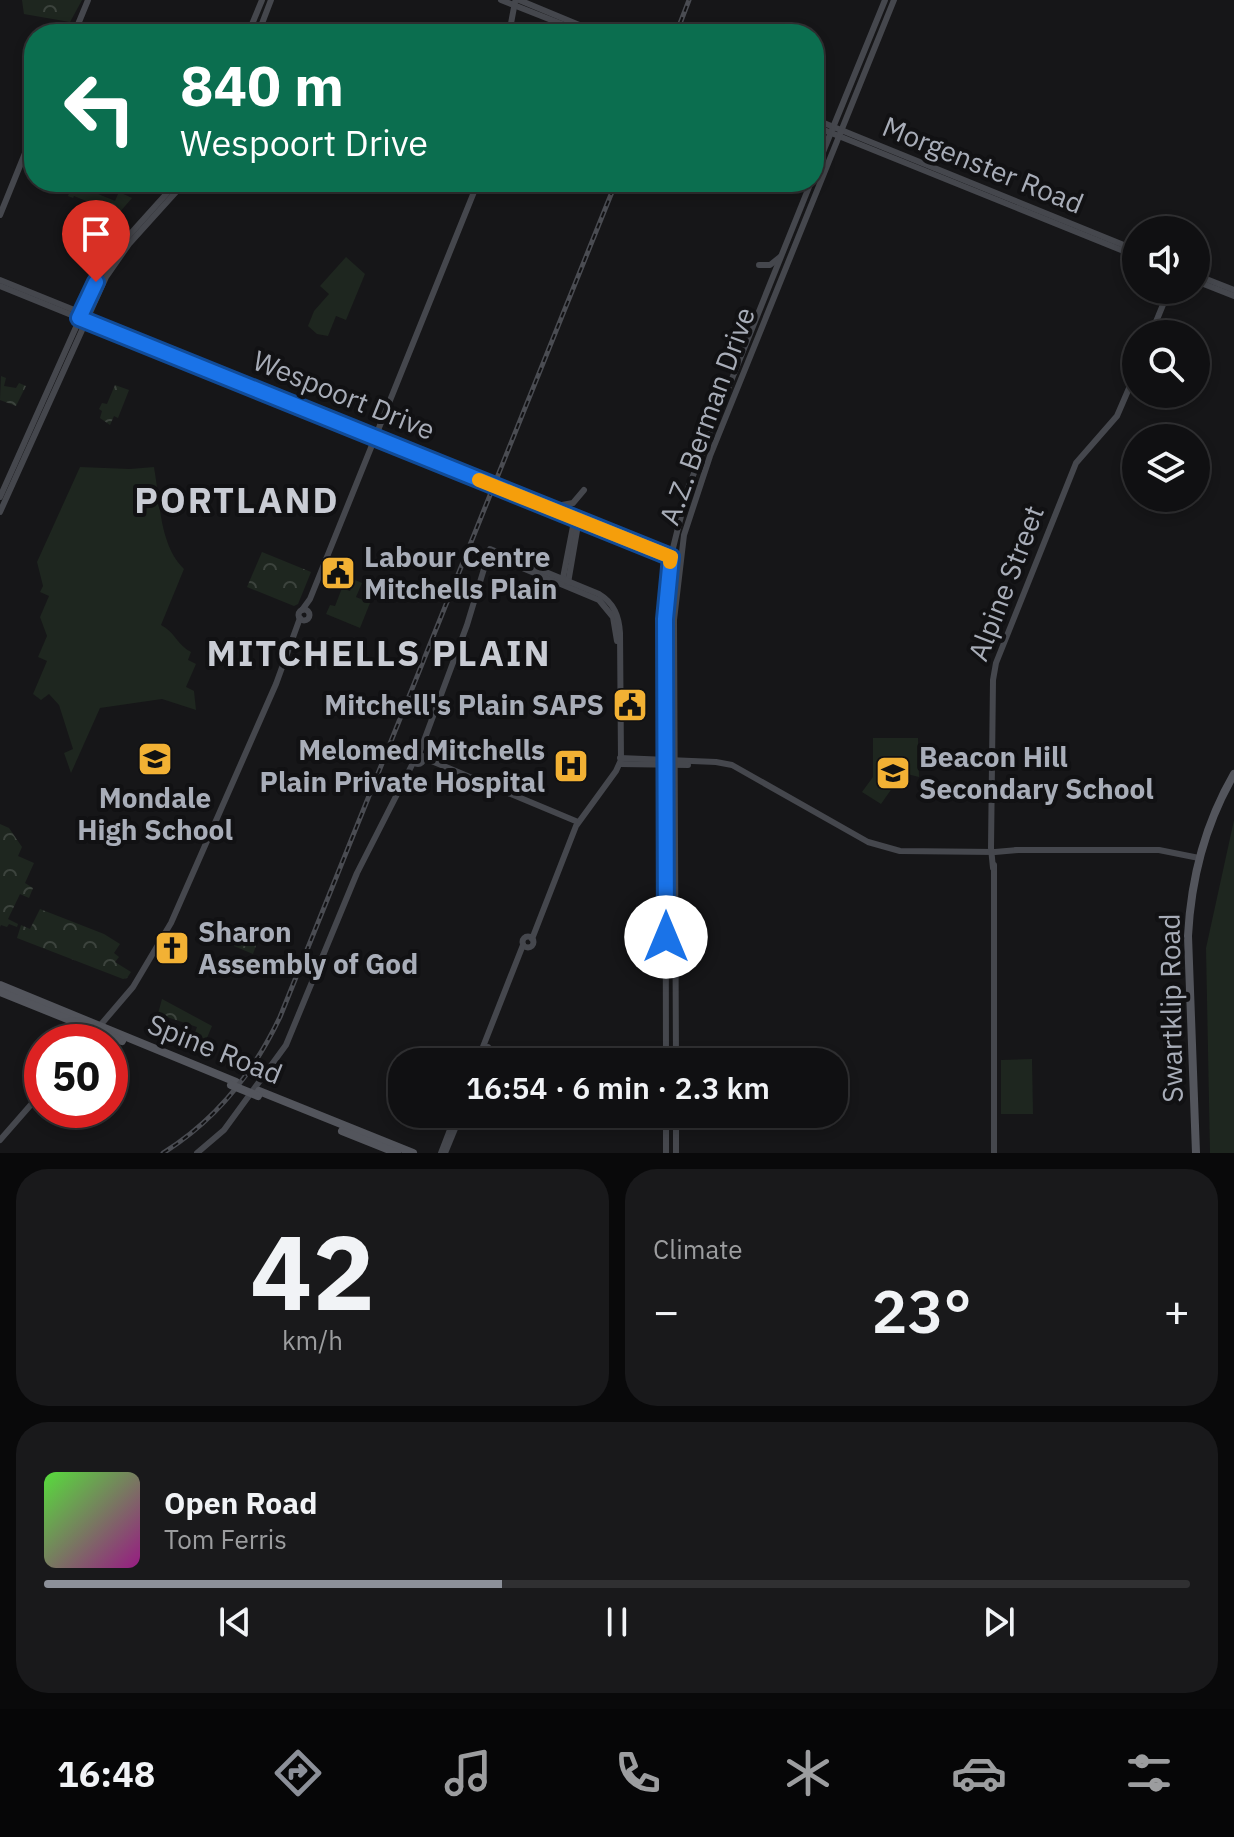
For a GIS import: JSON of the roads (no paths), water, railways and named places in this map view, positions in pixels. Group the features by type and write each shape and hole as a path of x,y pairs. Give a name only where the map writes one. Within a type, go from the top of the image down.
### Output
{"main road":[{"path":"78,24 88,0"},
{"path":"252,24 262,0"},
{"path":"262,24 271,0"},
{"path":"501,0 516,2 574,24"},
{"path":"824,151 885,0"},
{"name":"A.Z. Berman Drive","path":"824,174 894,0"},
{"path":"511,24 516,2"},
{"path":"516,2 565,24"},
{"name":"Morgenster Road","path":"824,125 1122,250"},
{"name":"Morgenster Road","path":"824,128 833,130"},
{"name":"Morgenster Road","path":"840,134 1122,245"},
{"path":"0,215 24,156"},
{"path":"0,512 95,283 116,250 168,192"},
{"path":"0,497 83,316 119,257 176,192"},
{"path":"99,1024 137,980 171,923 214,817 294,640 474,192"},
{"name":"A.Z. Berman Drive","path":"666,1048 665,619 671,554 693,475 807,192"},
{"name":"A.Z. Berman Drive","path":"676,1048 674,620 680,558 690,511 710,456 817,192"},
{"path":"759,265 770,265 782,254"},
{"name":"Wespoort Drive","path":"0,280 486,480 558,505 577,516"},
{"path":"1210,284 1234,293"},
{"name":"Wespoort Drive","path":"0,286 83,316"},
{"name":"Alpine Street","path":"994,1153 992,707 995,666 1076,463 1122,406"},
{"name":"Wespoort Drive","path":"512,490 544,507 577,516 680,558"},
{"path":"558,505 573,503 584,490"},
{"path":"544,507 566,519 570,526 565,583"},
{"path":"570,543 577,516"},
{"path":"565,583 577,516"},
{"path":"197,1153 224,1130 273,1066 291,1035 357,873 419,760 489,552 565,583 608,605 617,640 619,761 577,821 529,938 533,944 526,946 486,1048"},
{"path":"419,760 434,763 577,821"},
{"path":"619,761 720,763 740,768 883,848 900,851 1159,850 1199,858"},
{"name":"Swartklip Road","path":"1196,1153 1188,936 1193,884 1213,816 1234,774"},
{"name":"Spine Road","path":"0,985 87,1024"},
{"name":"Spine Road","path":"0,992 85,1024"},
{"name":"Spine Road","path":"128,1041 413,1153"},
{"name":"Spine Road","path":"259,1093 397,1153"},
{"path":"0,1140 2,1132 24,1108"},
{"path":"443,1153 453,1128"},
{"path":"666,1128 666,1153"},
{"path":"676,1128 676,1153"}],"railway":[{"path":"680,24 689,0"},
{"path":"163,1153 200,1126 231,1094 258,1058 280,1017 612,192"}],"place":[{"name":"Labour Centre Mitchells Plain","path":"338,573"},
{"name":"Mitchell's Plain SAPS","path":"630,705"},
{"name":"Mondale High School","path":"155,759"},
{"name":"Melomed Mitchells Plain Private Hospital","path":"571,766"},
{"name":"Beacon Hill Secondary School","path":"893,773"},
{"name":"Sharon Assembly of God","path":"172,948"}],"district":[{"name":"PORTLAND","path":"237,500"},
{"name":"MITCHELLS PLAIN","path":"379,653"}]}
